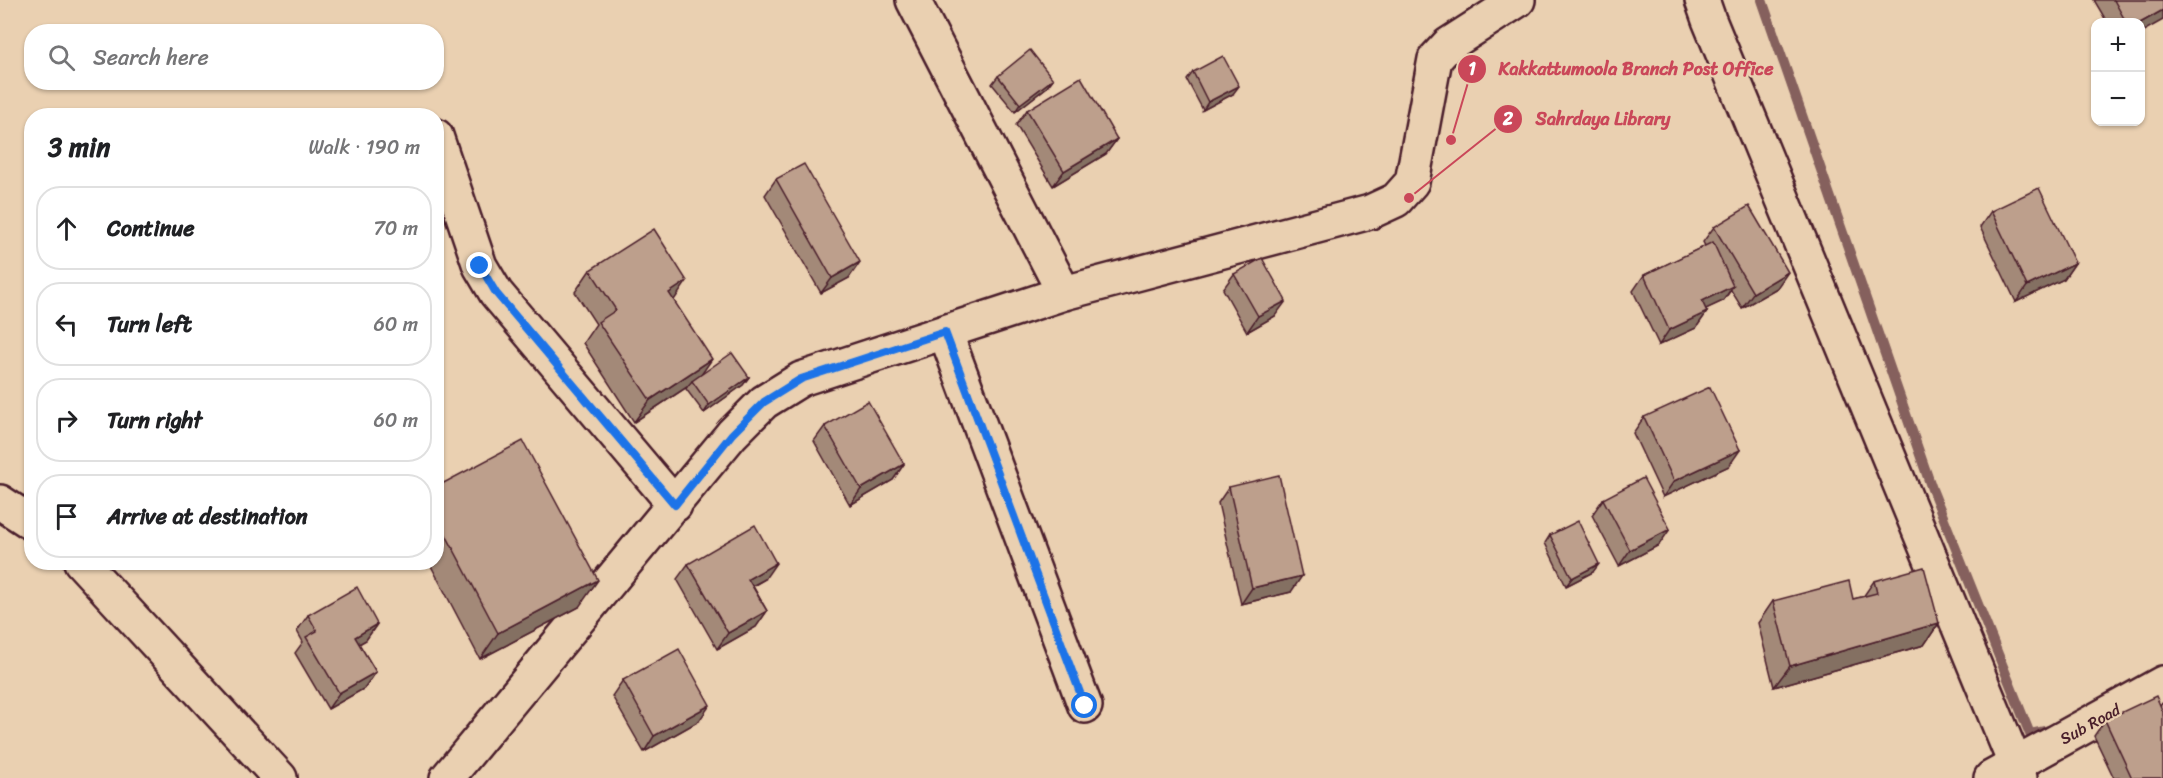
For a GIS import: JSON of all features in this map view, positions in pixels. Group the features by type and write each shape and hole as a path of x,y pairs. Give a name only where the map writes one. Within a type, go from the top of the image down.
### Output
{"street":[{"path":"913,0 1064,293"},
{"path":"447,778 732,434 764,402 801,379 1064,293 1370,212 1396,200 1412,182 1435,60 1455,39 1518,0"},
{"path":"1702,0 2009,774"},
{"path":"444,160 480,266 496,293 675,505"},
{"path":"945,332 1085,706"},
{"path":"0,502 24,518"},
{"path":"88,570 280,778"},
{"name":"Sub Road","path":"2009,774 2163,683"}],"building":[{"path":"2114,0 2163,0 2163,10 2145,20 2145,18 2124,18"},
{"path":"1030,50 1053,79 1020,104 998,76"},
{"path":"1223,56 1239,86 1208,102 1193,72"},
{"path":"1081,77 1117,139 1064,171 1027,110"},
{"path":"804,164 860,262 832,278 776,179"},
{"path":"2039,188 2075,263 2027,286 1991,211"},
{"path":"1749,206 1788,272 1753,293 1714,227"},
{"path":"654,229 687,281 669,293 712,359 650,400 598,322 616,310 590,270"},
{"path":"1713,242 1733,286 1702,301 1707,312 1669,330 1644,275"},
{"path":"1262,258 1286,301 1258,316 1234,274"},
{"path":"732,353 749,377 709,405 692,381"},
{"path":"1710,387 1740,450 1674,481 1644,417"},
{"path":"868,401 904,464 861,489 825,426"},
{"path":"523,441 598,580 498,633 444,531 444,483"},
{"path":"1279,475 1302,576 1252,588 1229,487"},
{"path":"1643,478 1670,529 1630,550 1603,499"},
{"path":"1578,521 1599,564 1572,578 1550,535"},
{"path":"755,525 776,563 748,579 767,611 728,633 688,564"},
{"path":"1924,567 1939,623 1790,666 1773,601 1849,581 1853,599 1877,593 1874,581"},
{"path":"357,587 377,624 355,637 376,672 339,693 306,637 317,631 308,615"},
{"path":"679,649 710,705 654,736 623,680"},
{"path":"2156,696 2163,712 2163,778 2132,778 2105,720"}],"waterway":[{"path":"1762,0 1932,489 2030,734 2055,729"}],"place":[{"name":"Kakkattumoola Branch Post Office","path":"1451,140"},
{"name":"Sahrdaya Library","path":"1409,198"}],"route":[{"path":"480,266 496,293 675,505 732,434 764,402 801,379 945,332 1085,706"}]}
